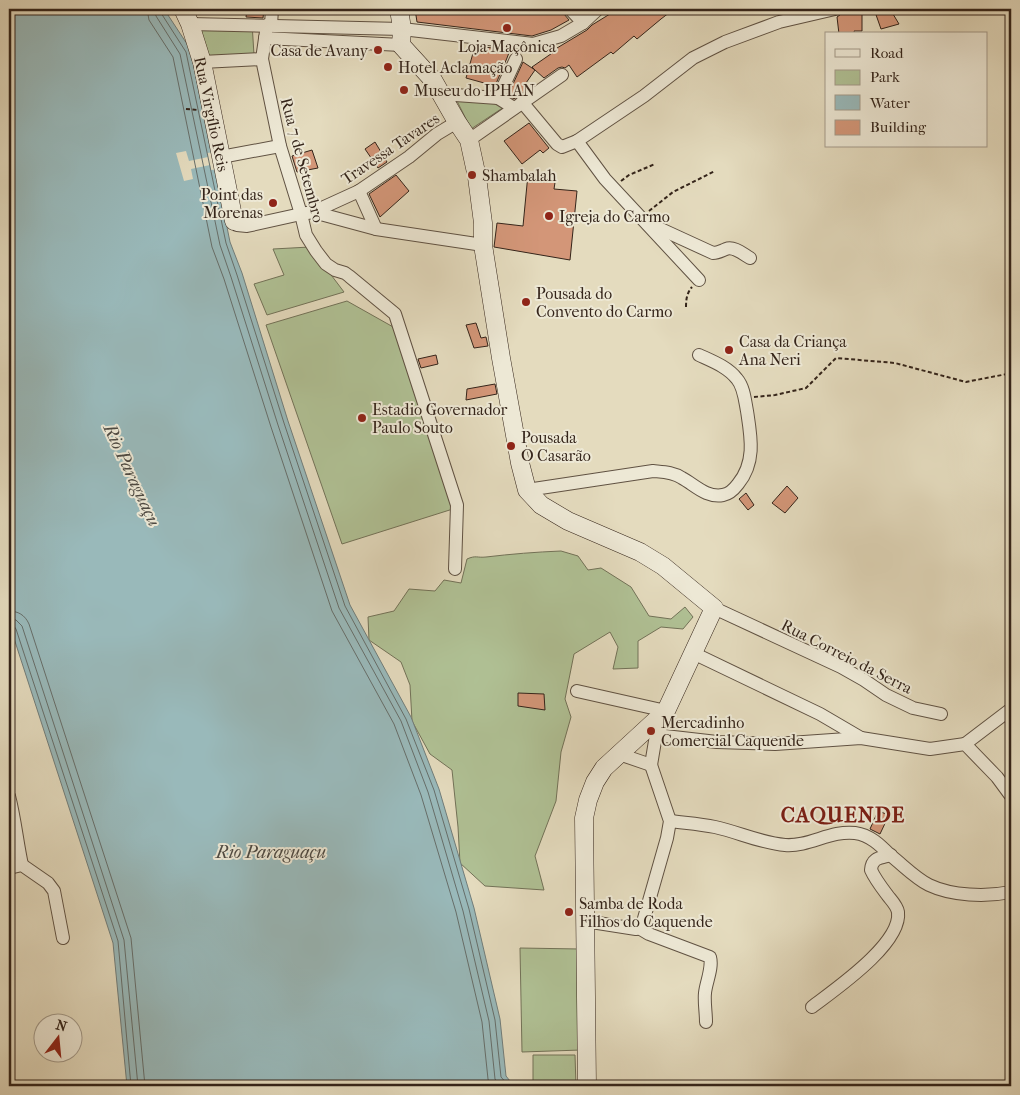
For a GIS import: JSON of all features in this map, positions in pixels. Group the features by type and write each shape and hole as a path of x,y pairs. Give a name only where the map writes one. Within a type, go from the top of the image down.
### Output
{"street":[{"name":"Rua 7 de Setembro","path":"272,9 262,59 280,146 307,213 306,235 326,264 335,270 345,273 395,314 458,505 455,569"},
{"path":"400,9 402,37 433,80 456,122 469,140 477,177 484,245 501,358 520,463 527,490 541,505 568,521 640,552 663,566 714,608 656,735 651,765 670,821 644,922 638,928"},
{"path":"570,9 583,23"},
{"path":"186,16 268,29 533,44 561,36 583,23 598,9"},
{"path":"441,94 498,98 518,105 562,147 577,141 644,96 693,58 725,42 779,22 834,9"},
{"name":"Rua Virgílio Reis","path":"186,16 202,62 234,221"},
{"path":"202,62 262,59"},
{"path":"498,98 516,59"},
{"path":"469,140 562,75"},
{"name":"Travessa Tavares","path":"234,221 237,225 247,226 307,213 359,191 456,122"},
{"path":"577,141 605,179 699,280"},
{"path":"221,157 280,146"},
{"path":"359,191 376,230"},
{"path":"307,213 376,230 484,245"},
{"path":"643,220 713,254 729,248 750,258"},
{"path":"527,490 653,471 670,472 682,477 699,490 710,494 724,495 734,489 742,479 752,450 745,397 739,380 727,368 699,355"},
{"name":"Rua Correio da Serra","path":"714,608 841,667 904,704 913,708 941,714"},
{"path":"693,653 820,714 861,738"},
{"path":"577,691 666,711"},
{"path":"656,735 717,742 775,744 861,738 930,749 966,744 1011,709"},
{"path":"587,1086 584,818 595,782 604,768 666,711"},
{"path":"966,744 1011,796"},
{"path":"619,754 651,765"},
{"path":"9,796 22,865 48,883 54,891 62,938"},
{"path":"9,840 12,820"},
{"path":"670,821 714,827 785,845 804,843 837,834 855,833 870,838 929,885 947,891 972,895 1011,892"},
{"path":"812,1008 868,963 884,946 896,927 898,912 896,906 871,870 875,860 891,855"},
{"path":"9,868 22,865"},
{"path":"585,921 638,928 710,957 712,959 705,996 706,1022"}],"path":[{"path":"186,109 203,110"},
{"path":"613,187 655,164"},
{"path":"643,220 673,192 715,171"},
{"path":"686,306 689,291 699,280"},
{"path":"745,397 775,395 806,388 836,358 895,363 966,382 1007,374 1011,370"}],"green space":[{"path":"186,22 252,23 254,55 195,57"},
{"path":"452,91 507,105 471,129"},
{"path":"310,247 344,292 267,315 254,284 284,275 273,249"},
{"name":"Estadio Governador Paulo Souto","path":"347,301 395,328 456,508 342,544 266,325"},
{"path":"561,551 578,556 588,570 601,568 631,587 649,616 671,619 685,607 693,617 683,629 661,627 638,641 638,668 613,669 618,647 610,632 574,654 565,699 571,717 561,752 556,801 535,856 544,890 485,886 460,863 452,770 430,754 412,721 410,685 401,662 369,640 368,617 394,611 409,589 435,591 444,580 461,583 467,559"},
{"path":"520,948 580,949 581,1050 522,1052"},
{"path":"533,1055 575,1055 576,1086 533,1086"}],"water":[{"name":"Rio Paraguaçu","path":"9,9 164,9 191,50 230,242 242,273 288,421 350,605 411,717 439,789 474,908 500,1019 506,1076 514,1086 127,1086 113,943 9,623"}],"pier":[{"path":"186,151 189,161 208,157 207,153 214,152 218,169 211,170 210,165 191,169 193,179 184,181 176,153"}],"building":[{"path":"247,9 264,9 263,18 246,17"},
{"path":"415,9 562,9 569,20 551,30 532,36 417,22"},
{"path":"618,9 674,9 637,39 634,36 613,54 611,52 577,77 569,65 565,68 558,68 544,78 532,67 557,48"},
{"path":"874,9 890,9 899,24 881,29"},
{"path":"844,10 852,10 862,12 862,31 839,32 837,17"},
{"path":"475,46 510,50 495,86 466,78"},
{"path":"523,62 535,70 526,83 528,85 524,92 514,99 508,95"},
{"path":"529,123 549,148 543,153 540,150 522,164 504,141"},
{"path":"375,142 387,162 378,168 365,149"},
{"path":"312,150 318,168 297,172 292,156"},
{"name":"Igreja do Carmo","path":"528,174 556,176 554,189 577,191 570,260 494,247 497,223 523,226"},
{"path":"396,175 409,191 380,217 369,194"},
{"path":"476,323 481,338 486,337 488,346 474,348 466,325"},
{"path":"436,355 438,364 421,368 418,359"},
{"path":"495,384 497,394 466,400 467,389"},
{"path":"787,486 798,498 785,513 772,503"},
{"path":"746,493 754,505 748,510 739,499"},
{"path":"518,693 544,694 545,710 518,706"},
{"path":"878,811 889,815 880,834 870,829"}],"place":[{"name":"Loja Maçônica","path":"507,28"},
{"name":"Casa de Avany","path":"378,50"},
{"name":"Hotel Aclamação","path":"388,67"},
{"name":"Museu do IPHAN","path":"404,90"},
{"name":"Shambalah","path":"472,175"},
{"name":"Point das Morenas","path":"273,203"},
{"name":"Igreja do Carmo","path":"549,216"},
{"name":"Pousada do Convento do Carmo","path":"526,302"},
{"name":"Casa da Criança Ana Neri","path":"729,350"},
{"name":"Estadio Governador Paulo Souto","path":"362,418"},
{"name":"Pousada O Casarão","path":"511,446"},
{"name":"Mercadinho Comercial Caquende","path":"651,731"},
{"name":"Samba de Roda Filhos do Caquende","path":"569,912"}],"district":[{"name":"CAQUENDE","path":"843,815"}]}
